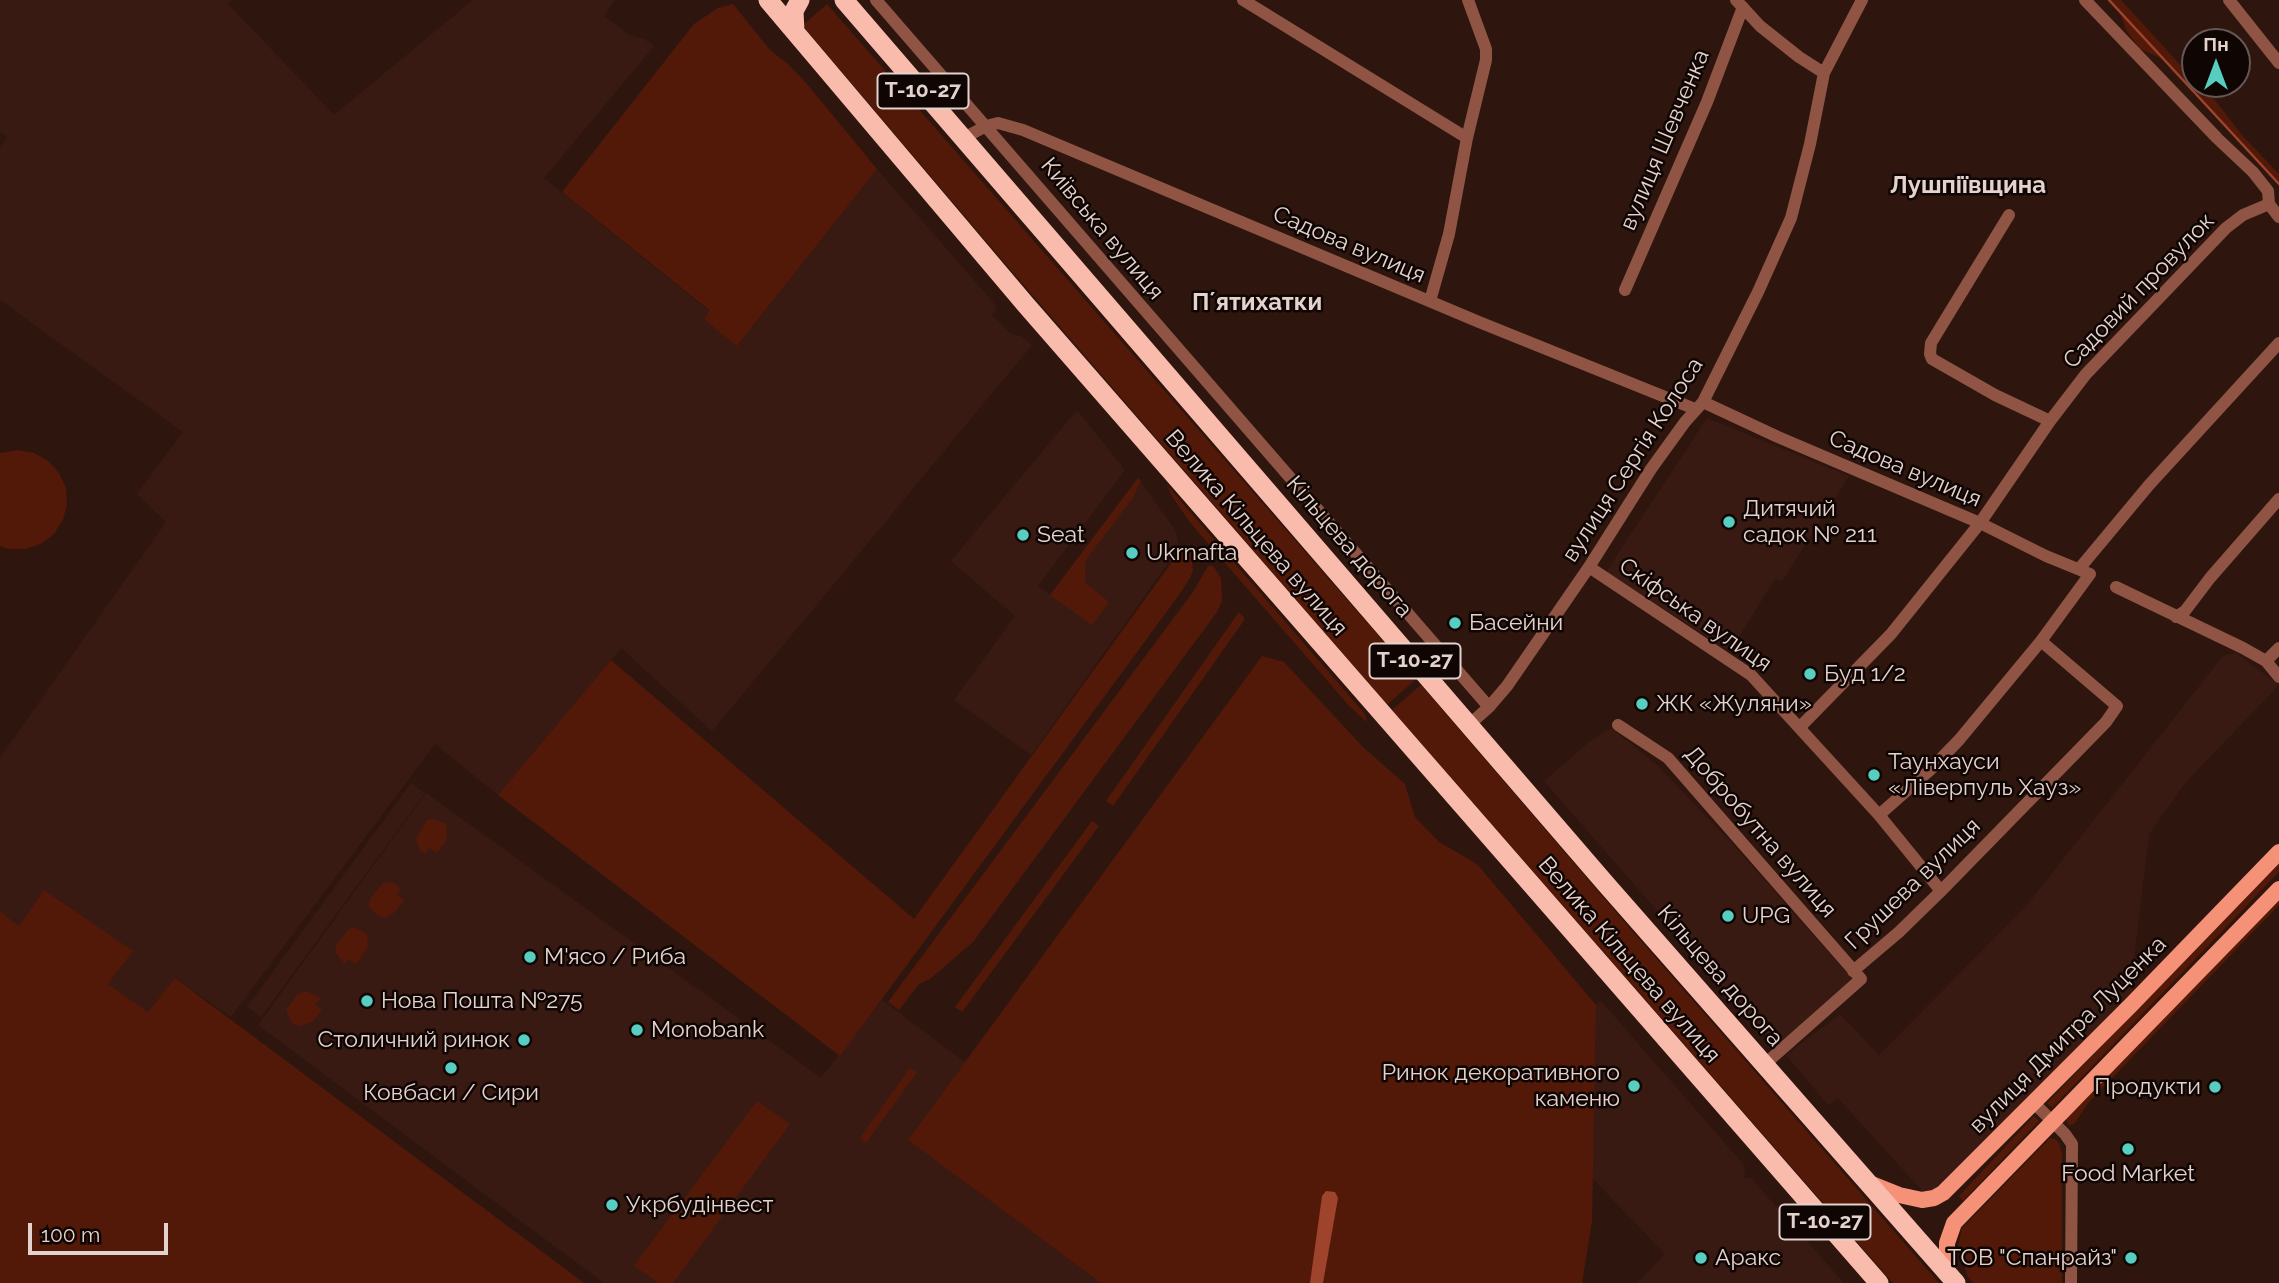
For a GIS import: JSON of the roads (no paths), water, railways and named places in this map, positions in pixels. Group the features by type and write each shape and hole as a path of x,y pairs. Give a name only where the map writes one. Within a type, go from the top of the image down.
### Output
{"highway":[{"name":"Велика Кільцева вулиця","path":"768,0 1026,305 1879,1283"},
{"path":"796,32 794,11 800,0"},
{"name":"Кільцева дорога","path":"844,0 1605,883 1951,1277"}],"main road":[{"name":"вулиця Дмитра Луценка","path":"1869,1183 1922,1200 1943,1193 2279,852"},
{"name":"вулиця Дмитра Луценка","path":"1951,1277 1947,1243 1954,1223 2279,890"}],"street":[{"path":"876,0 986,126 964,138"},
{"path":"1243,0 1467,138"},
{"path":"1430,301 1449,234 1486,55 1468,0"},
{"name":"вулиця Сергія Колоса","path":"1470,724 1507,686 1589,567 1651,469 1699,405 1758,292 1791,218 1810,144 1824,73 1862,0"},
{"path":"2085,0 2261,182 2268,191 2269,204 2279,217"},
{"path":"2229,0 2279,63"},
{"name":"вулиця Шевченка","path":"1625,290 1707,102 1739,4 1760,26 1824,73"},
{"name":"Садова вулиця","path":"986,126 998,123 1023,130 1430,301 1789,442 1980,523 2085,572"},
{"name":"Київська вулиця","path":"986,126 1489,707"},
{"name":"Садовий провулок","path":"1800,727 1891,634 1980,523 2085,374 2226,228 2243,215 2269,204"},
{"path":"2009,215 1931,343 1930,354 1932,359 1995,395 2050,421"},
{"path":"1879,815 1959,740 2041,642 2085,572 2149,485 2279,343"},
{"path":"2176,617 2185,611 2279,499"},
{"name":"Скіфська вулиця","path":"1589,567 1751,675 1879,815 1941,891"},
{"path":"2116,587 2243,648 2266,661 2279,677"},
{"name":"Грушева вулиця","path":"1765,1064 1941,891 2106,722 2117,706 2041,642"},
{"path":"2266,661 2279,648"},
{"name":"Добробутна вулиця","path":"1618,725 1668,758 1857,975"},
{"path":"2034,1103 2072,1144 2071,1283"}],"waterway":[{"path":"2109,0 2279,184"}],"place":[{"name":"Дитячий садок № 211","path":"1729,522"},
{"name":"Seat","path":"1023,535"},
{"name":"Ukrnafta","path":"1132,553"},
{"name":"Басейни","path":"1455,623"},
{"name":"Буд 1/2","path":"1810,674"},
{"name":"ЖК «Жуляни»","path":"1642,704"},
{"name":"Таунхауси «Ліверпуль Хауз»","path":"1874,775"},
{"name":"UPG","path":"1728,916"},
{"name":"М'ясо / Риба","path":"530,957"},
{"name":"Нова Пошта №275","path":"367,1001"},
{"name":"Monobank","path":"637,1030"},
{"name":"Столичний ринок","path":"524,1040"},
{"name":"Ковбаси / Сири","path":"451,1068"},
{"name":"Ринок декоративного каменю","path":"1634,1086"},
{"name":"Продукти","path":"2215,1087"},
{"name":"Food Market","path":"2128,1149"},
{"name":"Укрбудінвест","path":"612,1205"},
{"name":"Аракс","path":"1701,1258"},
{"name":"ТОВ \"Спанрайз\"","path":"2131,1258"}],"district":[{"name":"Лушпіївщина","path":"1968,186"},
{"name":"Пʼятихатки","path":"1257,303"}]}
